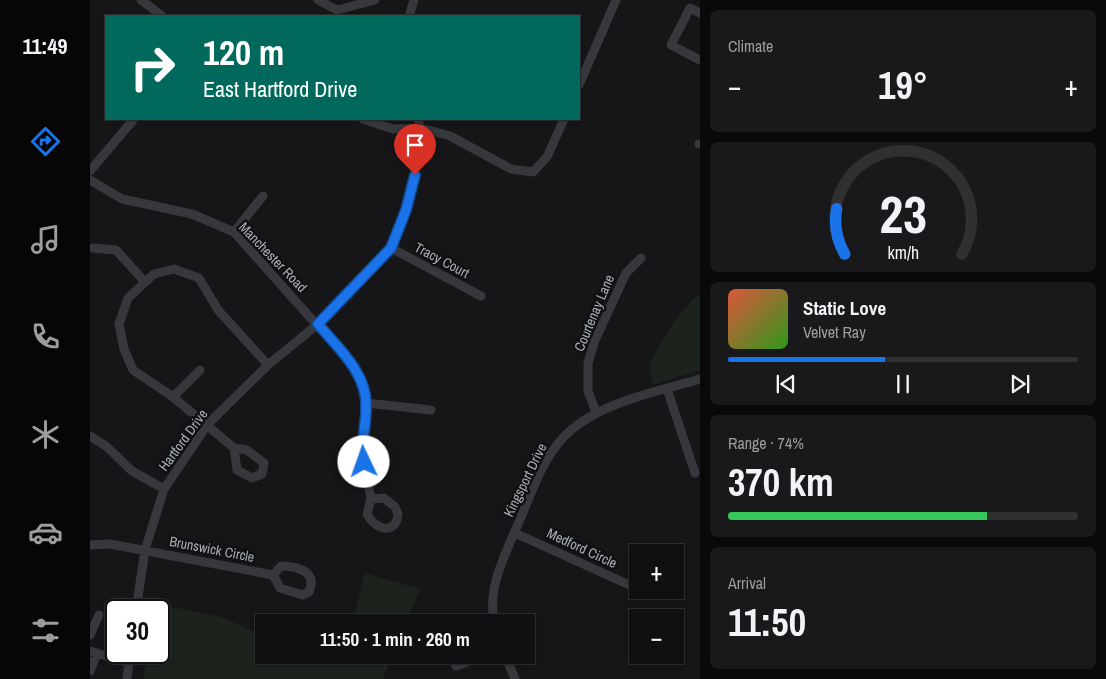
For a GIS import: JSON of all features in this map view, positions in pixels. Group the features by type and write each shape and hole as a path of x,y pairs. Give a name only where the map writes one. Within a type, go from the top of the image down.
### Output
{"street":[{"path":"141,0 161,15"},
{"path":"318,0 337,10 375,0"},
{"path":"409,15 414,0"},
{"path":"580,83 616,0"},
{"path":"700,13 690,8 671,44 700,60"},
{"path":"580,59 588,63"},
{"path":"90,171 133,120"},
{"path":"366,120 393,129 420,128 450,136 511,169 533,172 547,157 564,120"},
{"path":"391,248 406,210 415,175 420,128 418,120"},
{"name":"Manchester Road","path":"90,180 122,199 192,214 234,232 318,324 348,360 361,380 366,403 361,448 371,500"},
{"path":"234,232 263,196"},
{"path":"93,248 116,250 145,282"},
{"name":"Tracy Court","path":"391,248 480,296"},
{"name":"Hartford Drive","path":"138,599 145,550 164,489 208,424 268,365 318,324 391,248"},
{"name":"Courtenay Lane","path":"596,412 588,391 588,363 595,340 626,273 642,258"},
{"path":"234,448 208,424 133,370 124,349 118,324 128,298 154,274 174,269 199,278 218,310 268,365"},
{"path":"173,397 200,370"},
{"name":"Kingsport Drive","path":"494,614 495,580 553,451 562,439 596,412 700,379"},
{"path":"667,389 695,473"},
{"path":"366,403 431,410"},
{"path":"90,436 106,446 132,471 164,489"},
{"name":"Medford Circle","path":"515,533 629,585"},
{"name":"Brunswick Circle","path":"90,545 110,544 273,575"},
{"path":"90,635 99,615"},
{"path":"90,671 94,652"},
{"path":"127,679 129,664"},
{"path":"456,666 461,664"},
{"path":"509,664 515,679"}],"shaded area":[{"path":"700,293 700,370 653,385 649,365 671,326"},
{"path":"365,573 420,589 409,614 355,614"},
{"path":"170,606 221,617 255,632 255,664 389,664 383,679 143,679 145,664 170,664"}],"route":[{"path":"364,462 361,448 366,403 361,380 348,360 318,324 391,248 406,210 415,175"}]}
